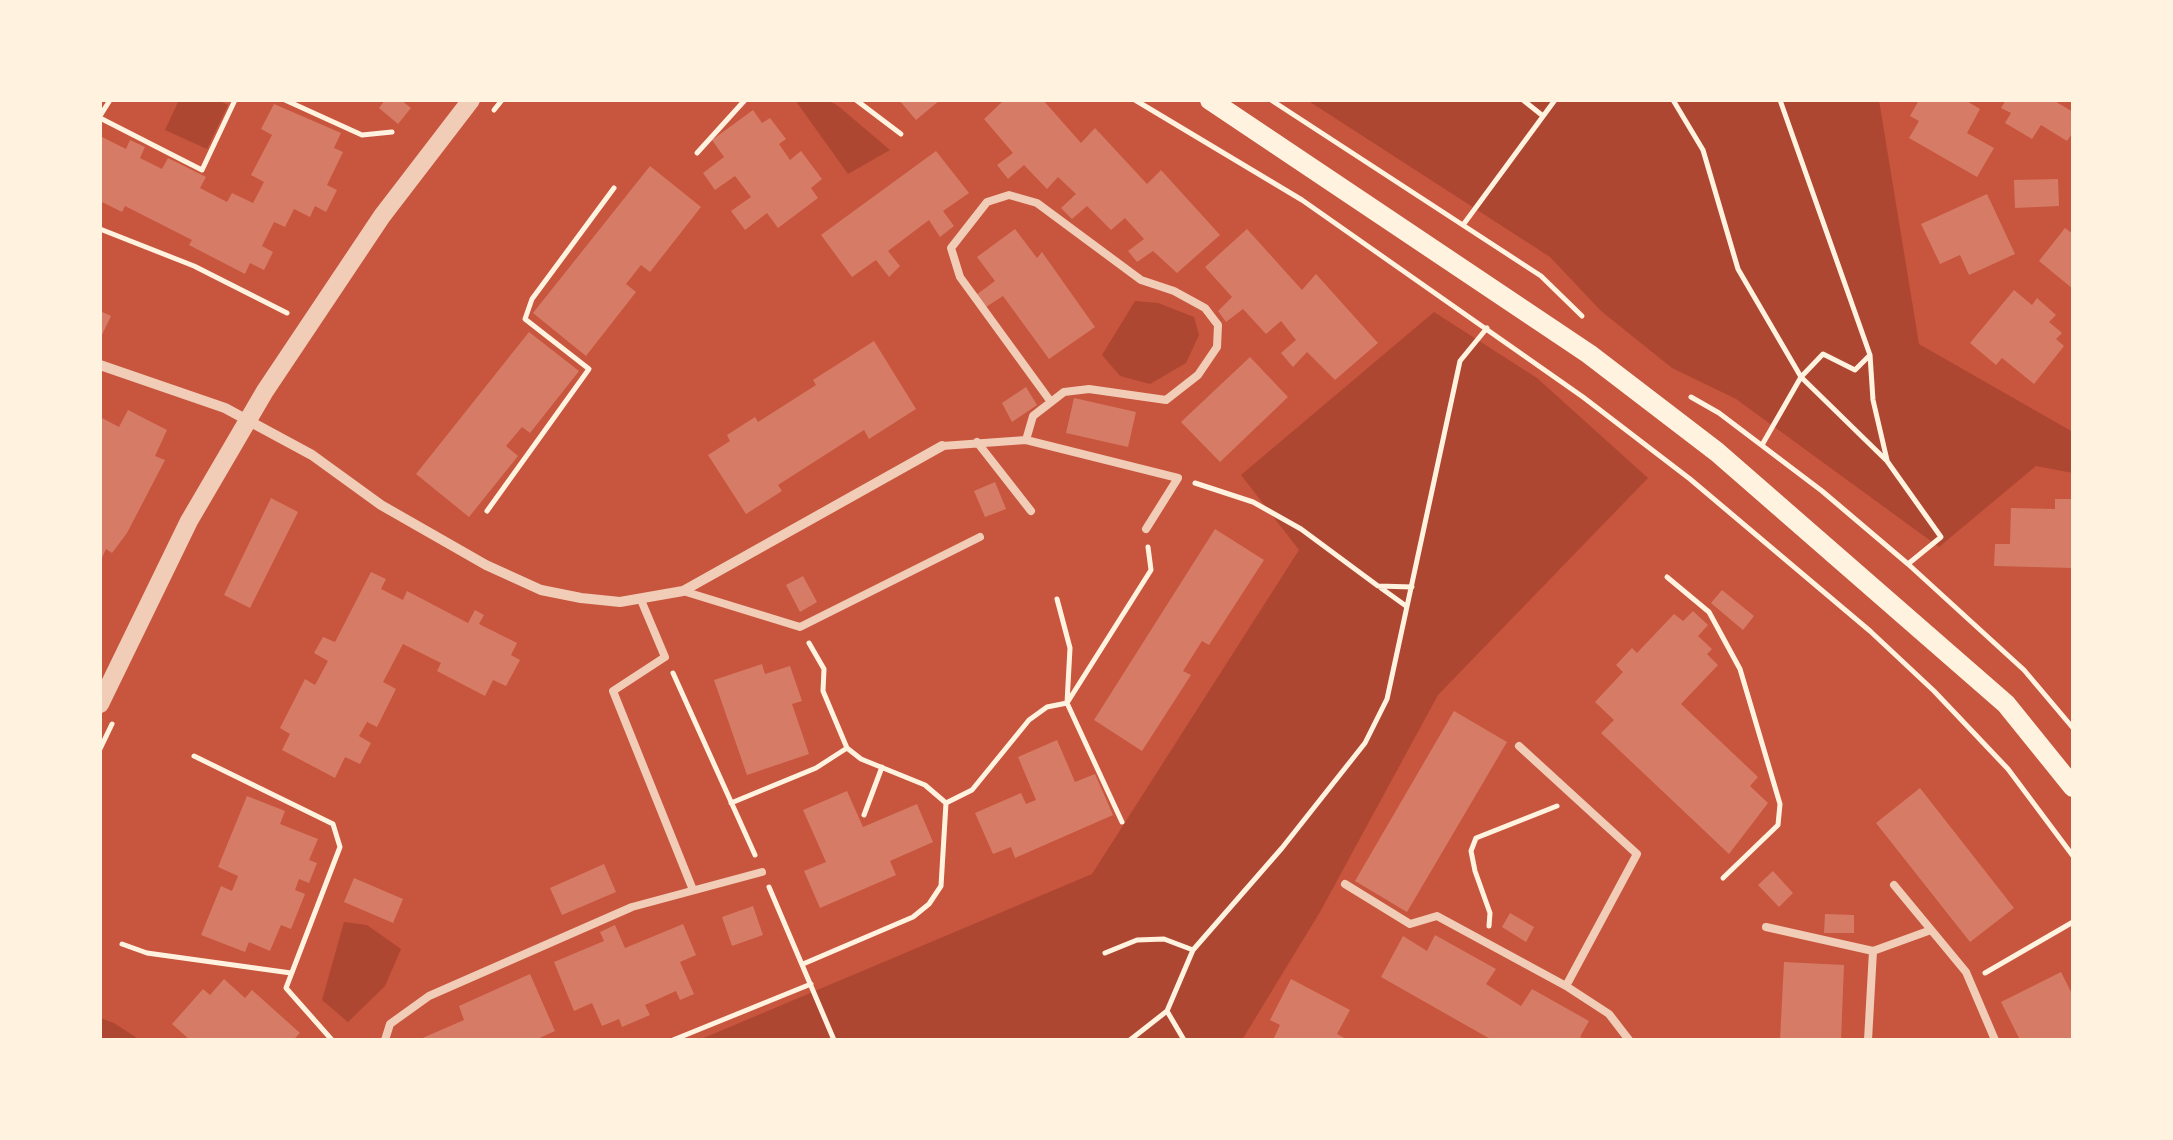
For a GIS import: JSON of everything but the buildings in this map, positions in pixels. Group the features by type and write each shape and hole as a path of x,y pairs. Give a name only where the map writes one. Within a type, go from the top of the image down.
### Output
{"main road":[{"path":"1210,100 1590,354 1717,452 2006,704 2073,787"}],"street":[{"path":"100,704 189,521 248,420 382,216 472,100"},
{"path":"100,366 248,420 312,455 381,506 528,584 581,598 642,600 683,591 942,446"}],"lane":[{"path":"1026,440 1032,416 1051,402 1064,392 1089,390 1166,400 1198,375 1217,347 1218,325 1205,308 1174,290 1141,280 1037,203 1010,195 987,202 950,248 960,277 1051,402"},
{"path":"942,446 1026,440 1178,478 1146,529"},
{"path":"977,442 1031,511"},
{"path":"683,591 800,627 980,537"},
{"path":"642,600 665,657 612,691 694,890"},
{"path":"1519,746 1637,854 1566,986"},
{"path":"385,1040 390,1024 430,996 632,907 762,872"},
{"path":"1345,884 1410,924 1437,916 1566,986 1610,1014 1629,1040"},
{"path":"1894,885 1970,982 1994,1040"},
{"path":"1766,927 1873,951 1931,930"},
{"path":"1868,1040 1873,951"}],"path":[{"path":"110,100 100,117 202,170 235,100"},
{"path":"285,100 362,135 392,132"},
{"path":"698,153 746,100"},
{"path":"856,100 902,134"},
{"path":"1135,100 1302,200 1487,328 1690,480 1870,631 2008,769 2073,856"},
{"path":"1524,100 1543,116"},
{"path":"1463,225 1556,100"},
{"path":"1673,100 1703,150 1738,269 1801,377 1887,461 1941,538 1908,564"},
{"path":"1780,100 1870,355 1872,400 1887,461"},
{"path":"486,512 589,369 525,319 532,299 614,188"},
{"path":"100,229 194,266 287,313"},
{"path":"1130,1040 1167,1011 1192,950 1282,848 1365,742 1387,699 1460,360 1487,328"},
{"path":"1762,445 1801,377 1823,354 1855,370 1870,355"},
{"path":"1178,478 1253,502 1301,529 1406,606"},
{"path":"946,802 972,790 1029,720 1047,707 1067,702 1152,570 1146,529"},
{"path":"1667,576 1709,612 1740,668 1780,804 1778,825 1723,878"},
{"path":"1378,586 1412,587"},
{"path":"1057,600 1070,648 1067,702 1122,822"},
{"path":"800,627 824,669 823,691 847,748 925,784 946,802"},
{"path":"665,657 834,1040"},
{"path":"732,803 816,768 847,748"},
{"path":"194,756 332,824 340,847 286,988 332,1040"},
{"path":"864,815 882,767"},
{"path":"1488,944 1490,913 1474,871 1472,851 1476,838 1550,812 1572,794"},
{"path":"803,964 913,917 929,904 940,886 946,802"},
{"path":"1970,982 2073,922"},
{"path":"1105,952 1137,940 1164,940 1192,950"},
{"path":"122,944 147,953 292,973"},
{"path":"673,1040 811,984"},
{"path":"1167,1011 1184,1040"}],"shaded area":[{"path":"179,100 218,100 228,105 207,149 165,130"},
{"path":"795,100 827,100 837,105 890,150 848,174"},
{"path":"1307,100 1879,100 1919,344 2073,432 2073,473 2036,466 1939,547 1736,399 1672,368 1601,311 1550,257"},
{"path":"1135,301 1158,303 1194,317 1199,335 1186,363 1150,384 1120,376 1102,355"},
{"path":"1434,312 1537,378 1648,478 1438,695 1320,912 1242,1040 699,1040 1092,874 1299,550 1241,475"},
{"path":"344,922 367,925 401,949 385,986 348,1022 322,1000"},
{"path":"100,1018 114,1023 140,1040 100,1040"}]}
